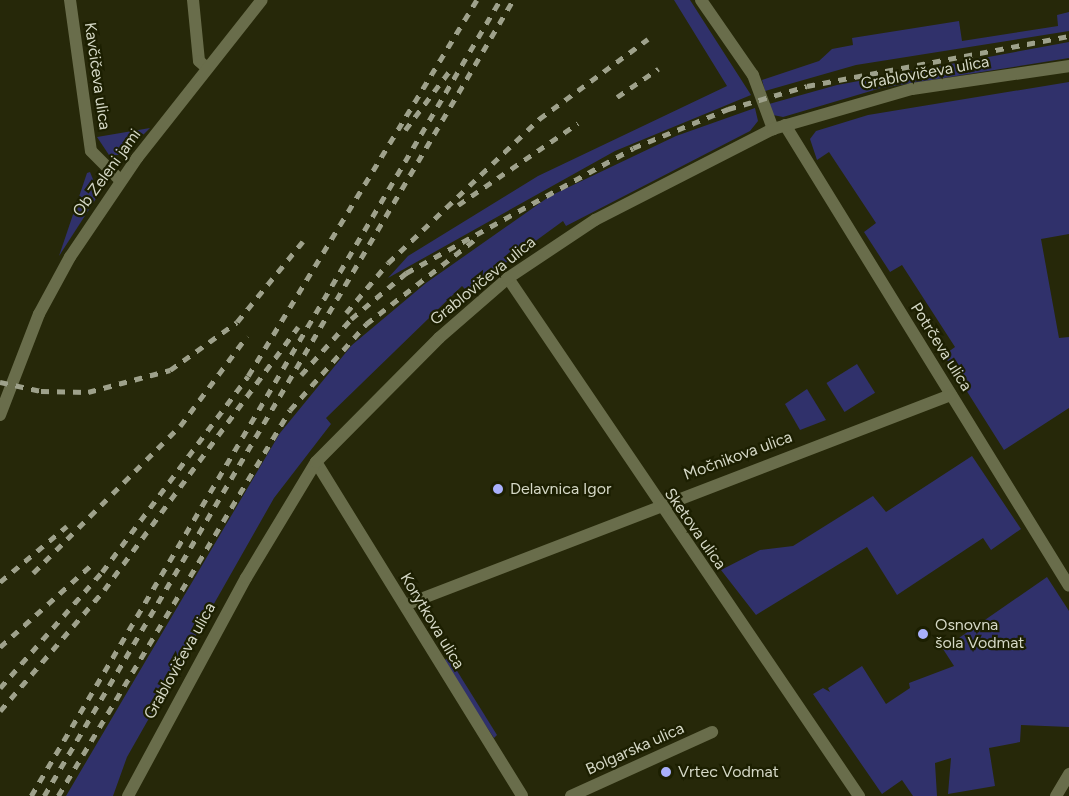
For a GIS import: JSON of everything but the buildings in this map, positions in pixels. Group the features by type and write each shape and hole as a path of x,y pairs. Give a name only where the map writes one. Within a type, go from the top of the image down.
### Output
{"street":[{"name":"Kavčičeva ulica","path":"70,0 94,158 120,180"},
{"path":"193,0 199,61 207,68"},
{"name":"Ob Zeleni jami","path":"0,415 59,273 120,180 262,0"},
{"path":"701,0 753,75 773,129"},
{"name":"Grablovičeva ulica","path":"128,796 222,620 316,462 445,333 508,278 595,220 773,129 912,89 1069,66"},
{"name":"Potrčeva ulica","path":"785,125 1069,586"},
{"name":"Sketova ulica","path":"508,278 658,505 859,796"},
{"name":"Močnikova ulica","path":"405,605 658,505 951,395"},
{"name":"Korytkova ulica","path":"316,462 522,796"},
{"name":"Bolgarska ulica","path":"571,796 711,732"},
{"path":"1056,796 1069,774"}],"shaded area":[{"path":"674,0 690,0 751,95 615,151 388,278 408,256 538,176 727,86"},
{"path":"1069,12 1069,31 856,65 765,91 762,80 819,61 832,49 853,45 852,38 959,21 962,41 1058,26 1057,15"},
{"path":"1069,42 1069,58 881,88 783,117 773,115 769,104 837,85"},
{"path":"1069,82 1069,234 1041,239 1059,338 1069,337 1069,408 1004,450 944,355 955,347 902,265 890,272 864,232 876,223 829,152 817,160 810,139 816,131 868,115"},
{"path":"755,108 758,121 750,131 566,226 563,221 467,291 462,286 326,418 331,424 274,498 127,757 113,796 66,796 280,433 352,345 426,283 550,196 676,136"},
{"path":"150,128 123,155 109,155 97,137"},
{"path":"90,172 99,194 59,256 87,173"},
{"path":"857,364 875,393 844,412 826,383"},
{"path":"807,389 826,420 800,430 785,404"},
{"path":"972,456 1021,529 991,550 983,538 897,595 867,547 756,615 721,570 760,550 793,546 873,496 886,512"},
{"path":"1047,577 1069,611 1069,727 1021,725 1020,742 989,748 995,786 948,794 951,758 935,763 937,796 913,796 902,780 882,794 813,694 823,688 830,692 828,688 862,666 886,704 910,688 909,683 954,666 943,649"},
{"path":"449,658 497,735 494,738 442,661"}],"railway":[{"path":"0,688 102,572 248,376 477,0"},
{"path":"31,796 500,0"},
{"path":"44,796 513,0"},
{"path":"301,375 351,319 406,273 633,148 728,109 807,86 1069,36"},
{"path":"346,313 388,263 539,119 648,39"},
{"path":"617,97 658,69"},
{"path":"405,130 450,70"},
{"path":"458,205 578,123"},
{"path":"58,796 290,410 366,324 477,238"},
{"path":"0,382 41,391 88,392 170,370 237,322 303,241"},
{"path":"0,711 104,590 298,327"},
{"path":"33,573 180,426 247,336"},
{"path":"0,582 67,526"},
{"path":"0,647 91,565"}],"place":[{"name":"Delavnica Igor","path":"498,489"},
{"name":"Osnovna šola Vodmat","path":"923,634"},
{"name":"Vrtec Vodmat","path":"666,772"}]}
